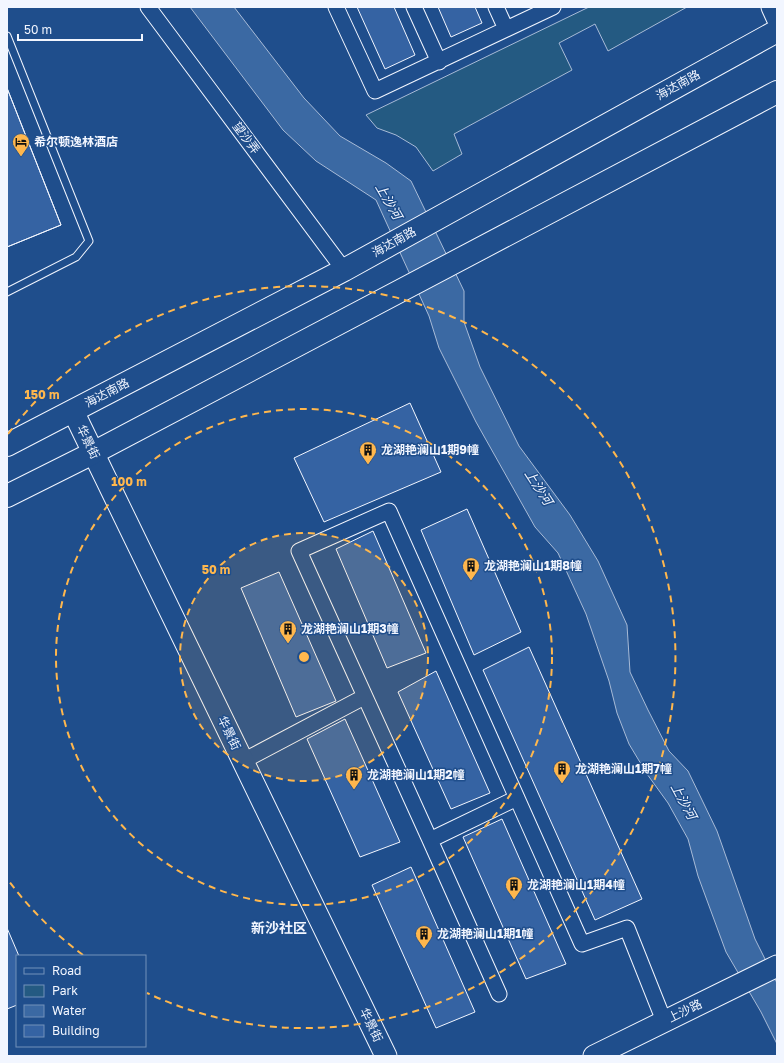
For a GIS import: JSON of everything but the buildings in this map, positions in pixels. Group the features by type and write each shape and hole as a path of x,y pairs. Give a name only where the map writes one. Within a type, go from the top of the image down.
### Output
{"main road":[{"name":"海达南路","path":"7,446 344,270 777,31"},
{"path":"7,496 93,453 777,92"}],"street":[{"name":"望沙弄","path":"148,7 344,270"},
{"path":"336,7 376,91 553,7"},
{"path":"414,7 439,62"},
{"path":"496,7 506,29"},
{"path":"772,7 777,18"},
{"name":"华景街","path":"73,411 386,1056"},
{"path":"499,994 299,551 389,511 582,944 627,928 664,1021"},
{"path":"243,761 364,697"},
{"path":"430,840 517,798"},
{"name":"上沙路","path":"623,1056 739,991 777,966"},
{"name":"上沙路","path":"594,1056 664,1021 739,991 777,980"}],"lane":[{"path":"7,36 89,241 76,257 7,292"}],"green space":[{"path":"589,7 687,7 608,51 595,24 559,43 572,70 454,134 462,154 433,171 416,147 396,135 377,128 366,115"}],"water":[{"name":"上沙河","path":"190,7 234,7 304,98 340,136 386,163 411,181 464,291 464,322 480,367 519,446 570,515 598,561 627,625 630,672 669,751 688,771 717,831 755,939 777,983 777,1044 761,1012 726,952 698,876 688,839 668,803 647,774 629,744 617,713 609,681 586,614 558,553 535,527 476,422 439,348 429,316 376,200 316,161 283,130"}],"place":[{"name":"希尔顿逸林酒店","path":"21,157"},
{"name":"龙湖艳澜山1期9幢","path":"368,465"},
{"name":"龙湖艳澜山1期8幢","path":"471,581"},
{"name":"龙湖艳澜山1期3幢","path":"288,644"},
{"name":"龙湖艳澜山1期7幢","path":"562,784"},
{"name":"龙湖艳澜山1期2幢","path":"354,790"},
{"name":"龙湖艳澜山1期4幢","path":"514,900"},
{"name":"龙湖艳澜山1期1幢","path":"424,949"}],"district":[{"name":"新沙社区","path":"279,928"}]}
